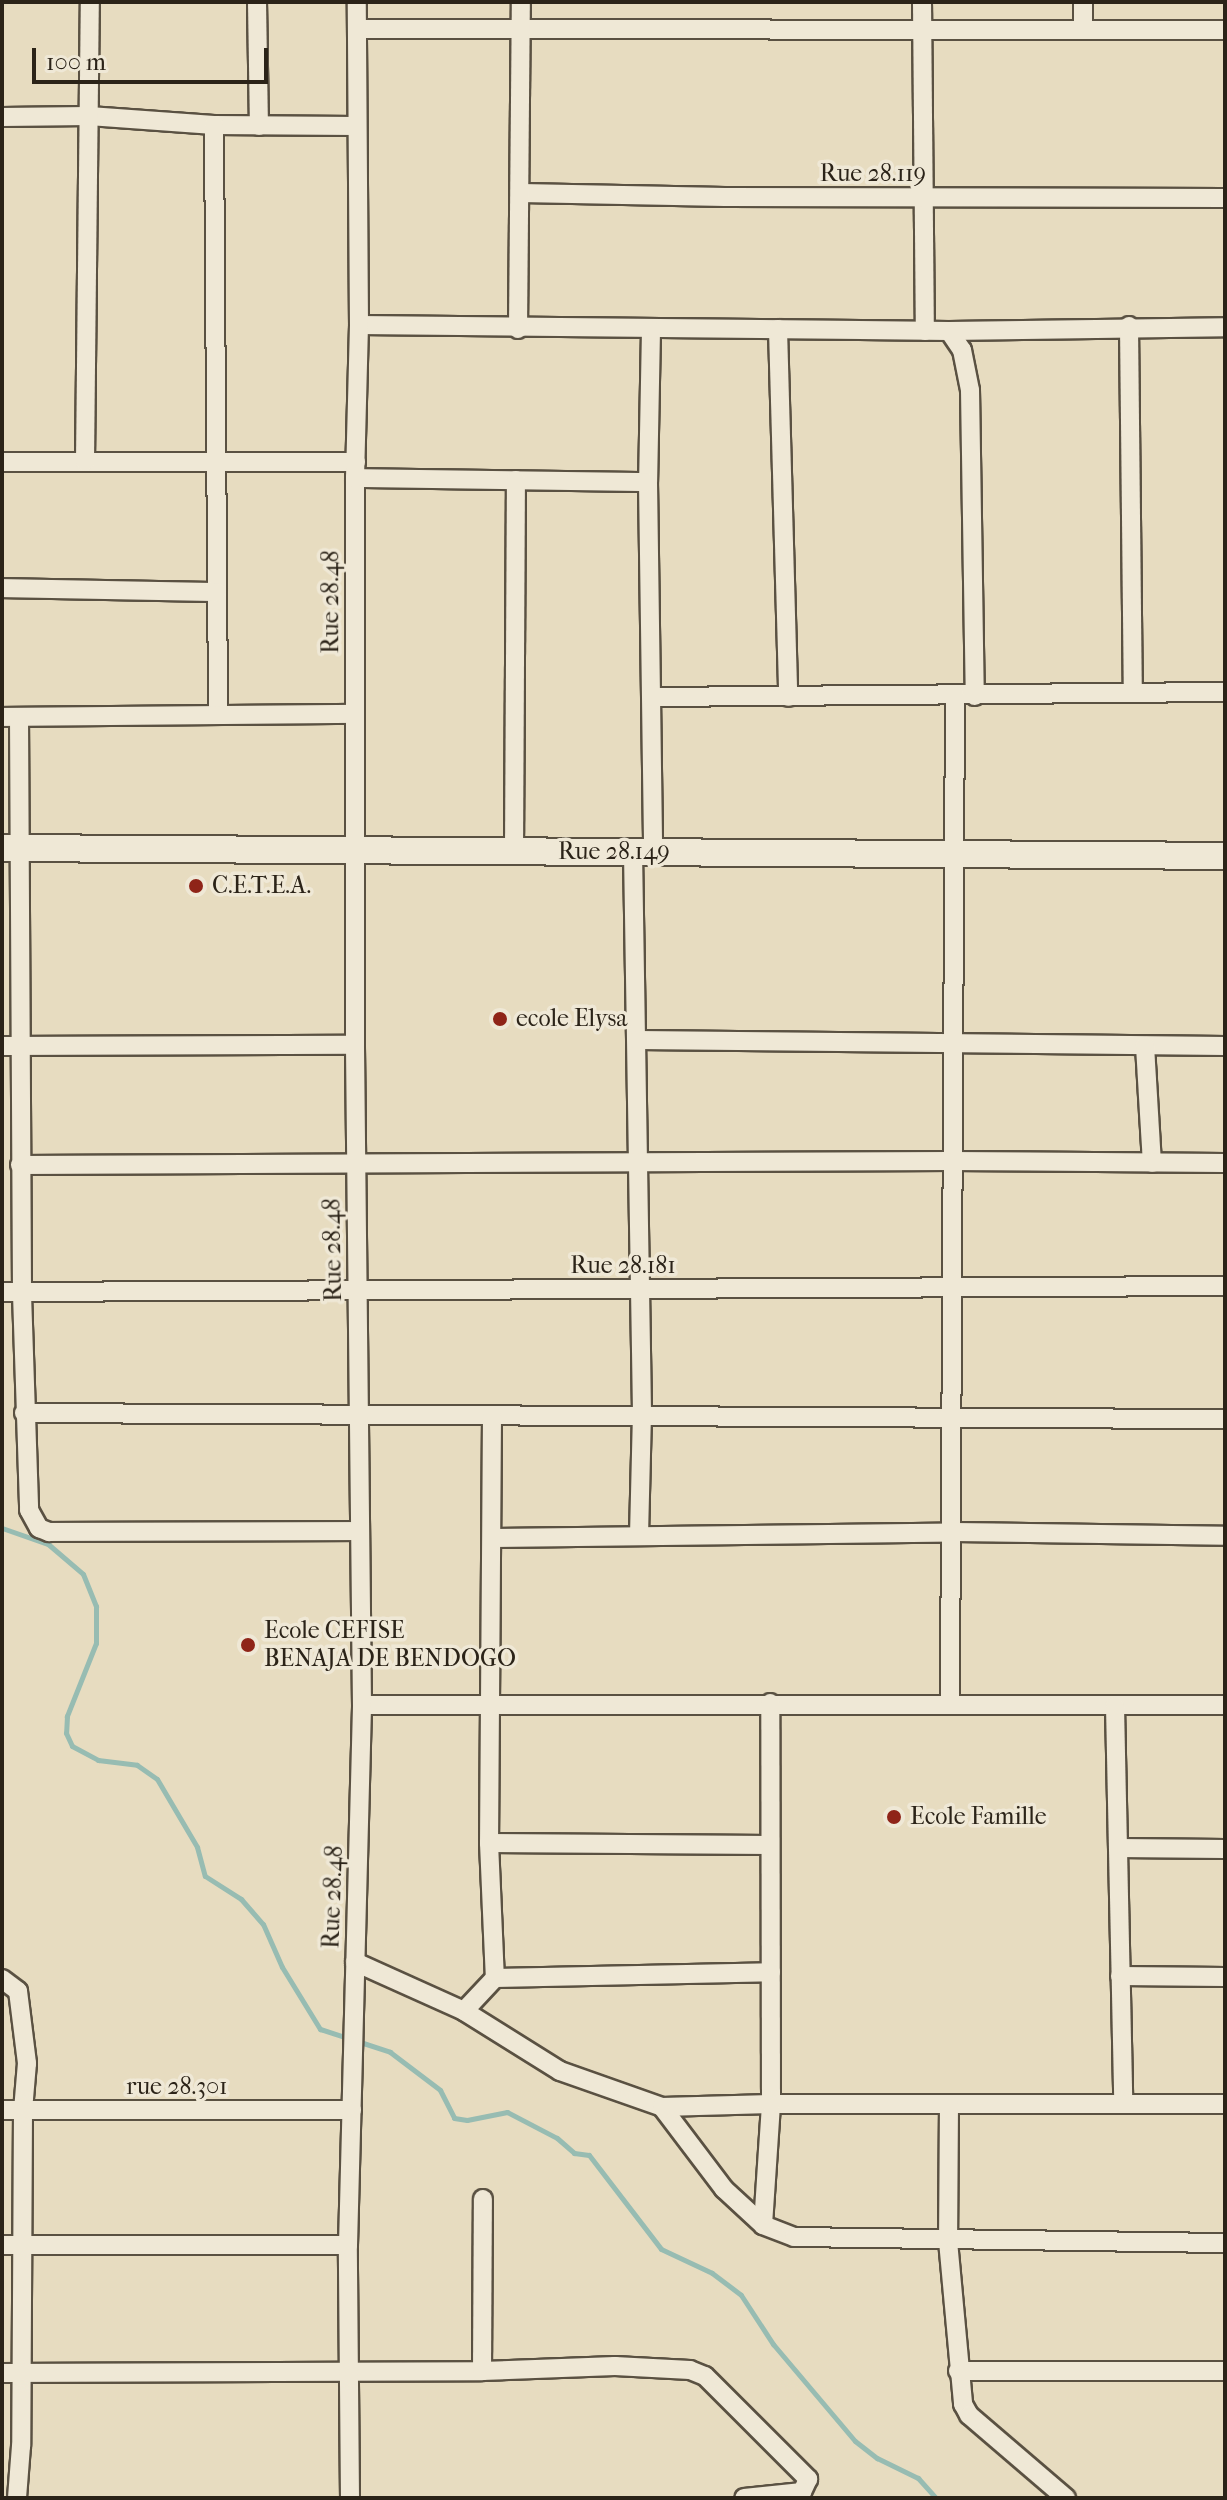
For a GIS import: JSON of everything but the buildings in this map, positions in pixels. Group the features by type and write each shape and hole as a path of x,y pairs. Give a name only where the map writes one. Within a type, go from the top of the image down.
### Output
{"street":[{"path":"85,462 90,2"},
{"path":"257,2 259,126"},
{"name":"Rue 28.48","path":"350,2498 348,2245 362,1705 355,1045 355,470 359,325 357,2"},
{"path":"518,329 521,2"},
{"path":"922,2 925,331"},
{"path":"1083,2 1083,28"},
{"path":"357,29 1225,30"},
{"path":"2,117 89,116 214,125 356,126"},
{"path":"214,125 218,712"},
{"name":"Rue 28.119","path":"521,193 924,199 1225,198"},
{"path":"359,325 925,331 1225,327"},
{"path":"1129,326 1133,691"},
{"path":"778,329 788,697"},
{"path":"639,1534 642,1413 638,1040 643,852 652,697 648,482 651,330"},
{"path":"949,331 962,350 970,390 975,696"},
{"path":"2,462 217,462 516,480 648,482"},
{"path":"514,852 516,480"},
{"path":"2,588 217,592"},
{"path":"652,697 1225,692"},
{"path":"950,1703 954,1532 951,1161 955,695"},
{"path":"355,714 218,712 11,717 11,1046 20,1165 24,1413 29,1510 39,1528 49,1532 360,1531"},
{"name":"Rue 28.149","path":"11,848 1225,856"},
{"path":"638,1040 1225,1046"},
{"path":"11,1046 355,1045"},
{"path":"1145,1046 1152,1163"},
{"path":"20,1165 951,1161 1225,1163"},
{"name":"Rue 28.181","path":"2,1292 1225,1286"},
{"path":"24,1413 492,1416 642,1413 1225,1419"},
{"path":"492,1416 494,1538 489,1843 495,1978"},
{"path":"494,1538 954,1532 1225,1536"},
{"path":"763,2225 771,2104 770,1703"},
{"path":"362,1705 1225,1705"},
{"path":"1115,1706 1123,2104"},
{"path":"489,1843 770,1845"},
{"path":"1118,1848 1225,1849"},
{"path":"355,1962 464,2011 560,2071 662,2107 771,2104 1225,2104"},
{"path":"464,2011 495,1978 771,1972"},
{"path":"1120,1976 1225,1977"},
{"path":"2,1979 18,1991 24,2019 27,2063 11,2245 11,2373 17,2498"},
{"path":"949,2104 948,2241 963,2404 969,2415 1066,2498"},
{"path":"662,2107 724,2189 763,2225 794,2237 1225,2243"},
{"name":"rue 28.301","path":"2,2110 352,2110"},
{"path":"482,2371 483,2199"},
{"path":"11,2245 348,2245"},
{"path":"11,2373 482,2371 615,2366 690,2370 705,2376 808,2479 802,2492 744,2498"},
{"path":"958,2371 1225,2371"}],"waterway":[{"path":"2,1528 48,1544 83,1574 96,1606 96,1643 67,1716 66,1733 72,1746 98,1760 137,1765 157,1779 197,1847 205,1876 241,1899 263,1924 282,1967 320,2029 347,2038"},
{"path":"357,2041 390,2052 440,2090 454,2118 467,2120 507,2112 557,2138 574,2153 589,2155 661,2249 712,2273 741,2295 773,2344 855,2441 877,2458 918,2478 936,2498"}],"place":[{"name":"C.E.T.E.A.","path":"196,886"},
{"name":"ecole Elysa","path":"500,1019"},
{"name":"Ecole CEFISE BENAJA DE BENDOGO","path":"248,1645"},
{"name":"Ecole Famille","path":"894,1817"}]}
